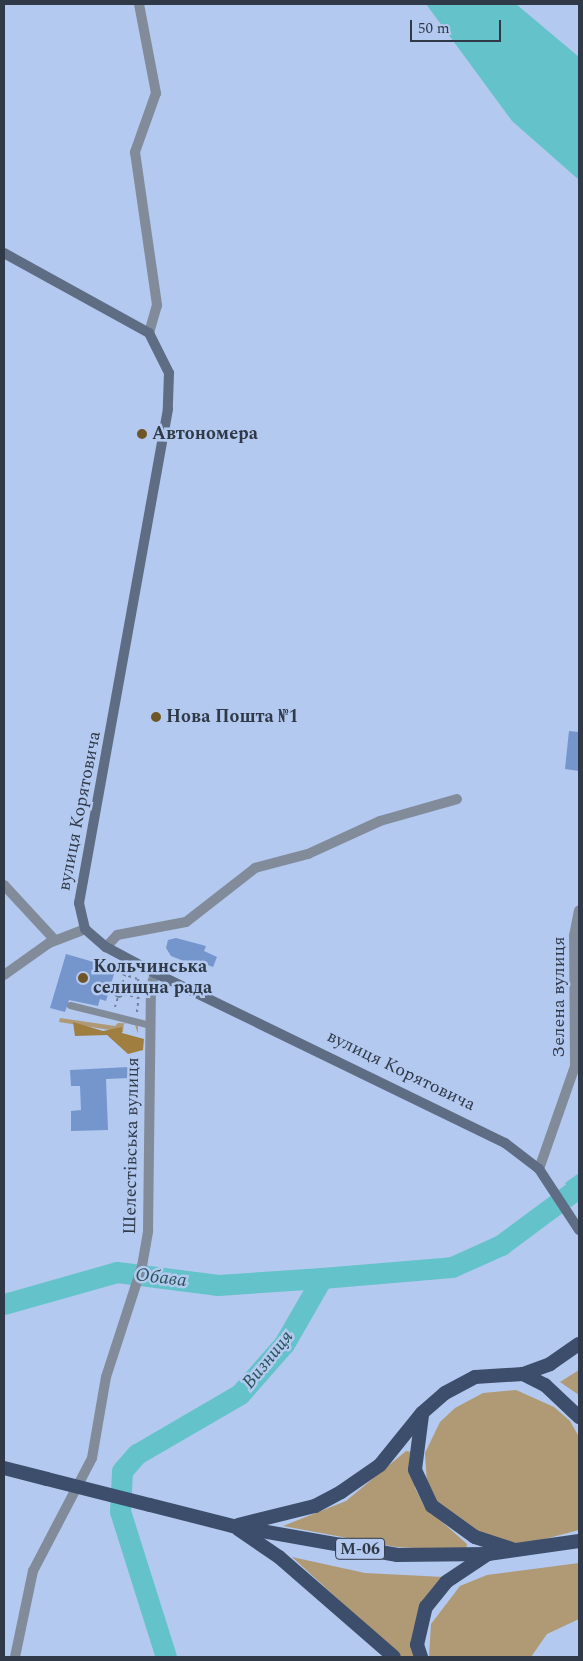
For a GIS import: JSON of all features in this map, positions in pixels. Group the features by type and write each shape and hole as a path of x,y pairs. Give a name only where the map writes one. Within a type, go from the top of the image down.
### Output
{"highway":[{"path":"233,1526 314,1506 341,1492 380,1465 422,1413 475,1377 523,1374 550,1364 579,1344"},
{"path":"523,1374 545,1386 579,1416"},
{"path":"422,1413 416,1470 432,1506 475,1537 521,1551"},
{"name":"М-06","path":"4,1468 233,1526 397,1555 488,1554 521,1551 579,1541"},
{"path":"233,1526 279,1557 394,1657"},
{"path":"421,1657 418,1645 426,1607 446,1582 488,1554"}],"main road":[{"path":"4,253 148,333"},
{"name":"вулиця Корятовича","path":"148,333 169,373 168,409 79,903 85,929 106,947 155,972 466,1120 539,1169 554,1188 578,1226"}],"street":[{"path":"139,4 155,74 156,93 135,152 156,305 148,333"},
{"path":"106,947 117,935 186,922 250,870 308,854 380,820 457,799"},
{"path":"4,885 55,940"},
{"name":"Зелена вулиця","path":"539,1169 575,1066 574,936 579,910"},
{"path":"4,975 55,940 85,929"},
{"name":"Шелестівська вулиця","path":"15,1657 33,1570 92,1458 106,1377 142,1266 148,1232 150,1025 155,972"}],"lane":[{"path":"70,1005 150,1025"}],"path":[{"path":"110,970 139,981 136,1022"},
{"path":"123,994 121,989 125,975"},
{"path":"115,992 121,989"},
{"path":"109,990 115,992 118,997 123,994 138,998"}],"shaded area":[{"path":"426,4 516,4 579,57 579,180 512,121"},
{"path":"60,1018 115,1026 118,1023 124,1023 123,1032 59,1022"},
{"path":"73,1022 103,1031 122,1027 122,1033 144,1039 143,1050 128,1054 107,1035 75,1036"},
{"path":"126,1023 138,1024 138,1034 135,1025"},
{"path":"579,1173 579,1194 575,1197 565,1183"},
{"path":"579,1370 579,1395 560,1382"},
{"path":"516,1390 554,1407 570,1421 579,1437 579,1530 522,1545 479,1533 436,1502 427,1485 425,1453 440,1422 455,1408 483,1393"},
{"path":"406,1451 412,1452 415,1488 424,1506 467,1544 466,1551 396,1547 283,1526 346,1501"},
{"path":"292,1557 365,1573 444,1577 423,1606 417,1657 401,1657"},
{"path":"579,1563 579,1619 547,1634 531,1657 429,1657 431,1624 460,1586 487,1575"}],"building":[{"path":"569,731 579,732 579,771 565,769"},
{"path":"176,938 206,946 204,951 217,957 213,967 200,962 199,967 171,956 166,948 168,940"},
{"name":"Кольчинська селищна рада","path":"66,954 111,967 114,974 106,1001 100,999 98,1006 69,1000 65,1012 50,1008"},
{"path":"129,1067 129,1078 106,1079 108,1130 71,1131 71,1111 81,1110 80,1086 71,1086 70,1070"}],"waterway":[{"name":"Визниця","path":"166,1657 120,1511 122,1471 137,1454 240,1394 284,1344 322,1278 452,1267 501,1245 579,1187"},
{"name":"Обава","path":"4,1304 117,1272 218,1285 322,1278"}],"place":[{"name":"Автономера","path":"142,434"},
{"name":"Нова Пошта №1","path":"156,717"},
{"name":"Кольчинська селищна рада","path":"83,978"}]}
